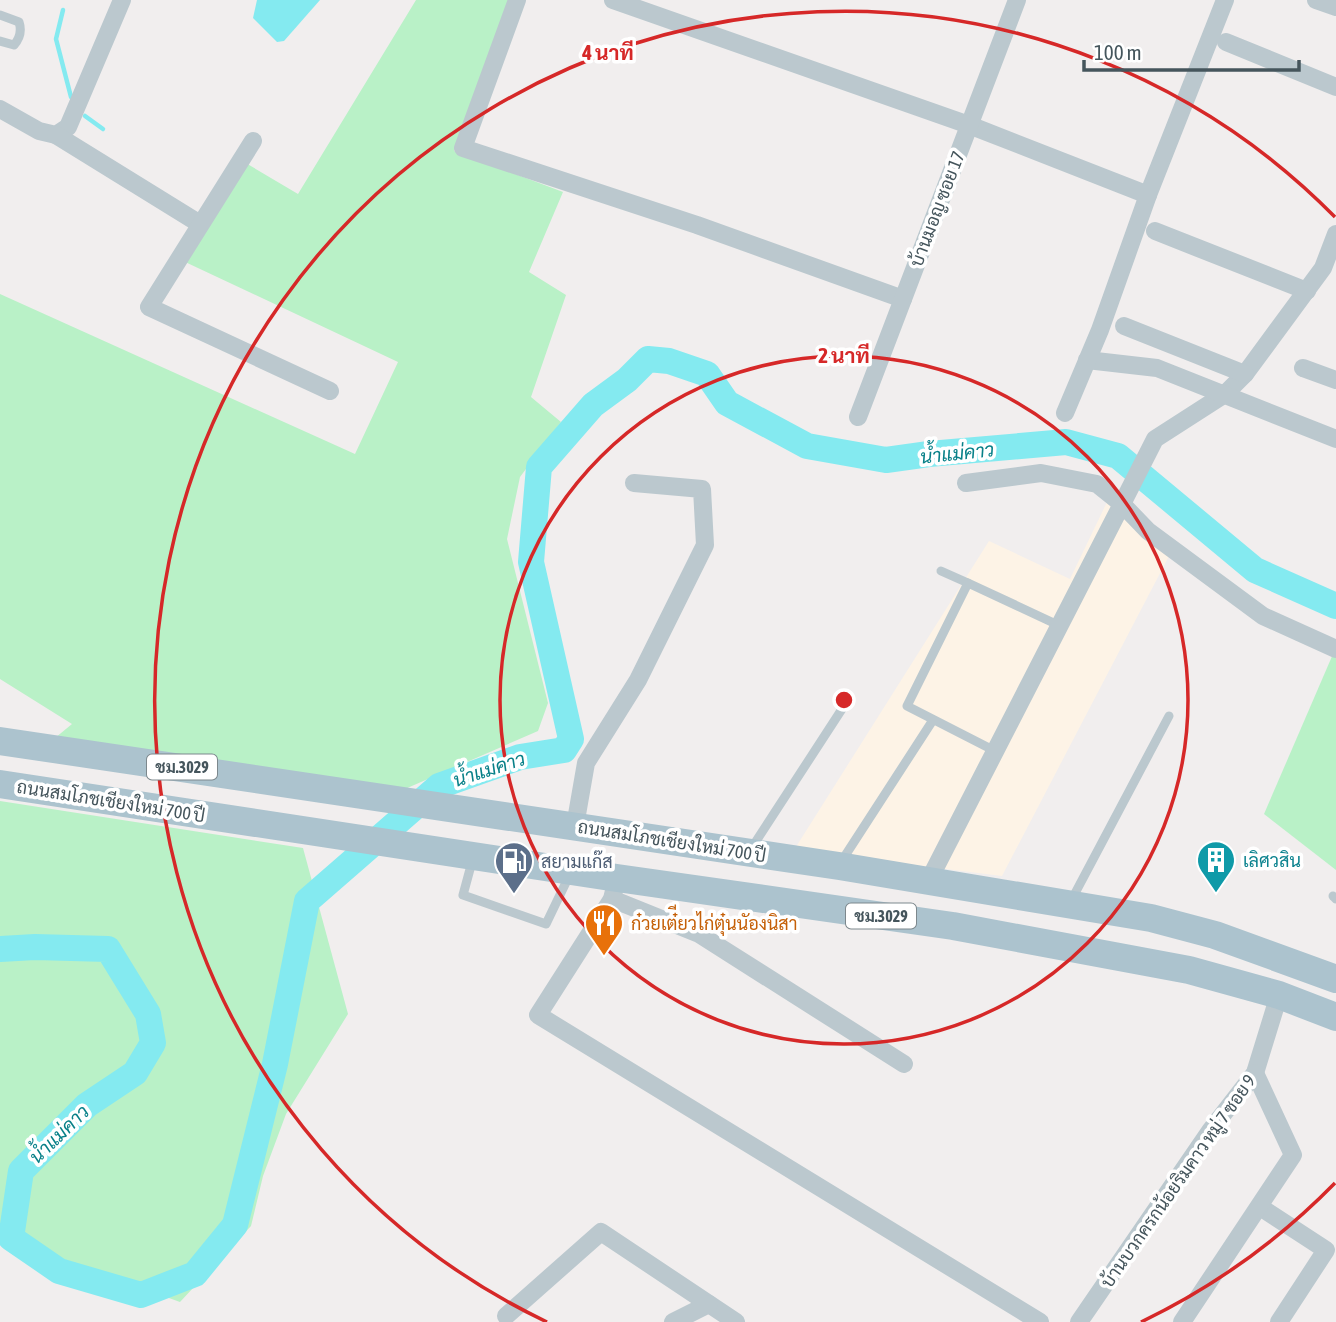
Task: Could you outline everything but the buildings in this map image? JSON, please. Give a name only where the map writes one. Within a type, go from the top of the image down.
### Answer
[{"type":"main road","name":"ถนนสมโภชเชียงใหม่ 700 ปี","points":[[0,741],[839,866],[1152,918],[1214,935],[1336,979]]},
{"type":"main road","name":"ถนนสมโภชเชียงใหม่ 700 ปี","points":[[0,785],[571,871],[614,889],[953,926],[1189,970],[1279,995],[1336,1017]]},
{"type":"street","points":[[56,135],[68,127],[122,0]]},
{"type":"street","points":[[517,0],[463,148],[697,225],[903,299]]},
{"type":"street","points":[[613,0],[969,124],[1148,195]]},
{"type":"street","name":"บ้านมอญ ซอย 17","points":[[858,417],[1017,0]]},
{"type":"street","points":[[1065,413],[1101,330],[1148,195],[1225,0]]},
{"type":"street","points":[[1316,0],[1336,7]]},
{"type":"street","points":[[1226,42],[1336,87]]},
{"type":"street","points":[[0,109],[39,131],[56,135],[200,224]]},
{"type":"street","points":[[253,141],[149,307],[330,391]]},
{"type":"street","points":[[1155,231],[1307,291]]},
{"type":"street","points":[[929,880],[1155,439],[1225,394],[1245,374],[1323,268],[1336,234]]},
{"type":"street","points":[[1124,326],[1245,374]]},
{"type":"street","points":[[1087,360],[1157,368],[1336,439]]},
{"type":"street","points":[[1303,368],[1336,380]]},
{"type":"street","points":[[966,482],[1041,472],[1097,484],[1125,498],[1148,531],[1263,616],[1336,649]]},
{"type":"street","points":[[575,826],[586,763],[638,680],[705,545],[702,489],[634,483]]},
{"type":"street","points":[[904,1064],[699,934],[614,889],[538,1015],[1040,1322]]},
{"type":"street","name":"บ้านบวกครกน้อยริมคาว หมู่ 7 ซอย 9","points":[[1079,1322],[1210,1131],[1255,1073],[1279,995]]},
{"type":"street","points":[[1182,1322],[1293,1155],[1255,1073]]},
{"type":"street","points":[[1260,1207],[1326,1250],[1279,1322]]},
{"type":"street","points":[[506,1316],[601,1232],[736,1322]]},
{"type":"street","points":[[673,1322],[709,1304]]},
{"type":"lane","points":[[0,15],[19,22],[20,26],[19,39],[14,45],[0,41]]},
{"type":"lane","points":[[941,571],[1058,625]]},
{"type":"lane","points":[[968,583],[908,706],[995,751]]},
{"type":"lane","points":[[748,854],[842,709]]},
{"type":"lane","points":[[1069,904],[1169,716]]},
{"type":"lane","points":[[839,866],[933,720]]},
{"type":"lane","points":[[473,856],[463,895],[546,924],[571,871]]},
{"type":"shaded area","points":[[1108,500],[1169,556],[1002,876],[794,850],[989,541],[1070,579]]},
{"type":"green space","points":[[416,0],[510,0],[454,151],[563,192],[529,272],[566,295],[531,397],[561,422],[520,477],[507,539],[548,703],[538,731],[405,789],[55,738],[72,724],[0,679],[0,294],[355,454],[398,362],[183,261],[244,162],[298,194]]},
{"type":"green space","points":[[1333,654],[1336,656],[1336,870],[1264,814]]},
{"type":"green space","points":[[0,801],[303,848],[348,1014],[286,1114],[263,1176],[251,1226],[180,1302],[0,1237]]},
{"type":"water","points":[[257,0],[320,0],[284,41],[277,42],[253,18]]},
{"type":"waterway","points":[[63,10],[56,39],[71,97]]},
{"type":"waterway","points":[[85,116],[103,129]]},
{"type":"waterway","name":"น้ำแม่คาว","points":[[0,949],[108,949],[148,1014],[153,1043],[135,1073],[87,1105],[21,1171],[11,1238],[59,1271],[141,1295],[195,1274],[235,1225],[275,1064],[307,901],[439,786],[520,757],[564,750],[571,739],[531,562],[539,467],[593,405],[627,380],[648,359],[669,361],[707,374],[727,403],[807,446],[886,460],[1066,442],[1118,456],[1255,570],[1336,606]]},
{"type":"place","name":"เลิศวสิน","points":[[1216,894]]},
{"type":"place","name":"สยามแก๊ส","points":[[514,895]]},
{"type":"place","name":"ก๋วยเต๋ียวไก่ตุ๋นนัองนิสา","points":[[604,957]]}]
